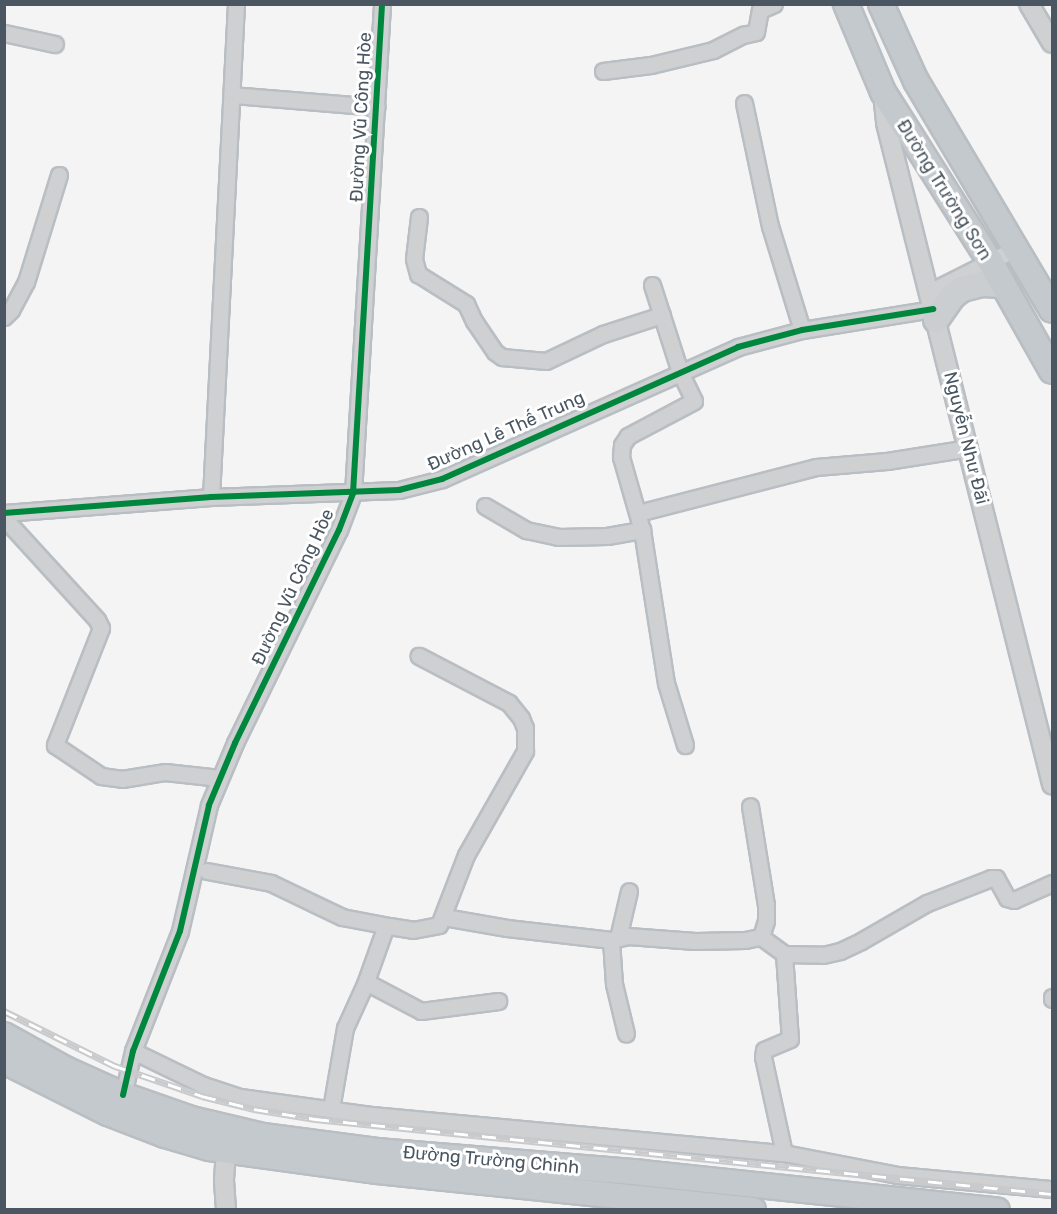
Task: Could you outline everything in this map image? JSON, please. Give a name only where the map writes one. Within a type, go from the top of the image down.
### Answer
[{"type":"highway","name":"Đường Trường Sơn","points":[[846,4],[883,92],[990,261],[1053,371]]},
{"type":"highway","name":"Đường Trường Sơn","points":[[881,4],[916,81],[1053,310]]},
{"type":"highway","name":"Đường Trường Chinh","points":[[4,1035],[65,1069],[123,1095],[191,1119],[263,1136],[377,1151],[642,1173],[948,1207],[997,1209]]},
{"type":"highway","name":"Đường Trường Chinh","points":[[4,1061],[108,1113],[165,1135],[226,1151],[623,1202],[753,1209]]},
{"type":"main road","points":[[933,307],[962,289],[982,284],[1003,285]]},
{"type":"street","points":[[211,497],[236,4]]},
{"type":"street","name":"Đường Vũ Công Hòe","points":[[123,1095],[131,1072],[134,1051],[177,940],[209,805],[339,530],[353,493],[382,4]]},
{"type":"street","points":[[603,71],[651,65],[713,50],[756,32],[760,10],[774,4]]},
{"type":"street","points":[[1029,4],[1053,43]]},
{"type":"street","points":[[4,33],[55,44]]},
{"type":"street","name":"Nguyễn Như Đãi","points":[[883,92],[886,123],[969,448],[1042,753],[1053,784]]},
{"type":"street","points":[[232,95],[377,107]]},
{"type":"street","points":[[744,103],[770,226],[802,330]]},
{"type":"street","points":[[4,317],[11,310],[26,282],[59,175]]},
{"type":"street","points":[[419,217],[414,259],[418,274],[466,304],[474,321],[495,352],[502,357],[546,361],[603,334],[662,315]]},
{"type":"street","name":"Đường Lê Thế Trung","points":[[4,513],[211,497],[399,490],[442,479],[738,347],[802,330],[933,307],[990,261],[1017,248]]},
{"type":"street","points":[[652,285],[680,372],[694,401],[628,436],[622,444],[621,457],[642,530],[666,683],[685,745]]},
{"type":"street","points":[[638,513],[816,467],[868,464],[969,448]]},
{"type":"street","points":[[485,506],[526,530],[558,537],[607,536],[642,530]]},
{"type":"street","points":[[4,518],[97,620],[100,628],[55,745],[101,776],[122,779],[165,772],[220,778]]},
{"type":"street","points":[[207,871],[271,883],[342,917],[413,930],[439,925],[466,855],[525,751],[527,739],[521,718],[509,704],[419,657]]},
{"type":"street","points":[[750,806],[766,905],[766,921],[761,937]]},
{"type":"street","points":[[444,917],[539,933],[614,939],[628,936],[695,941],[746,940],[761,937],[784,954],[823,955],[840,951],[897,922],[927,903],[991,878],[996,878],[1007,898],[1014,900],[1053,882]]},
{"type":"street","points":[[626,1034],[614,984],[614,939],[629,891]]},
{"type":"street","points":[[332,1109],[345,1028],[366,982],[384,932],[389,926]]},
{"type":"street","points":[[784,954],[790,1039],[764,1050],[763,1057],[784,1153]]},
{"type":"street","points":[[366,982],[421,1011],[498,1001]]},
{"type":"street","points":[[134,1051],[226,1094],[332,1109],[541,1132],[784,1153],[897,1174],[1053,1189]]},
{"type":"street","points":[[226,1151],[224,1181],[226,1209]]},
{"type":"railway","points":[[4,1011],[115,1066],[202,1096],[254,1109],[315,1119],[1052,1194]]},
{"type":"cycle path","points":[[123,1095],[133,1051],[180,931],[209,805],[235,743],[339,530],[353,493],[382,4]]},
{"type":"cycle path","points":[[4,513],[211,497],[399,490],[442,479],[738,347],[802,330],[933,309]]}]
